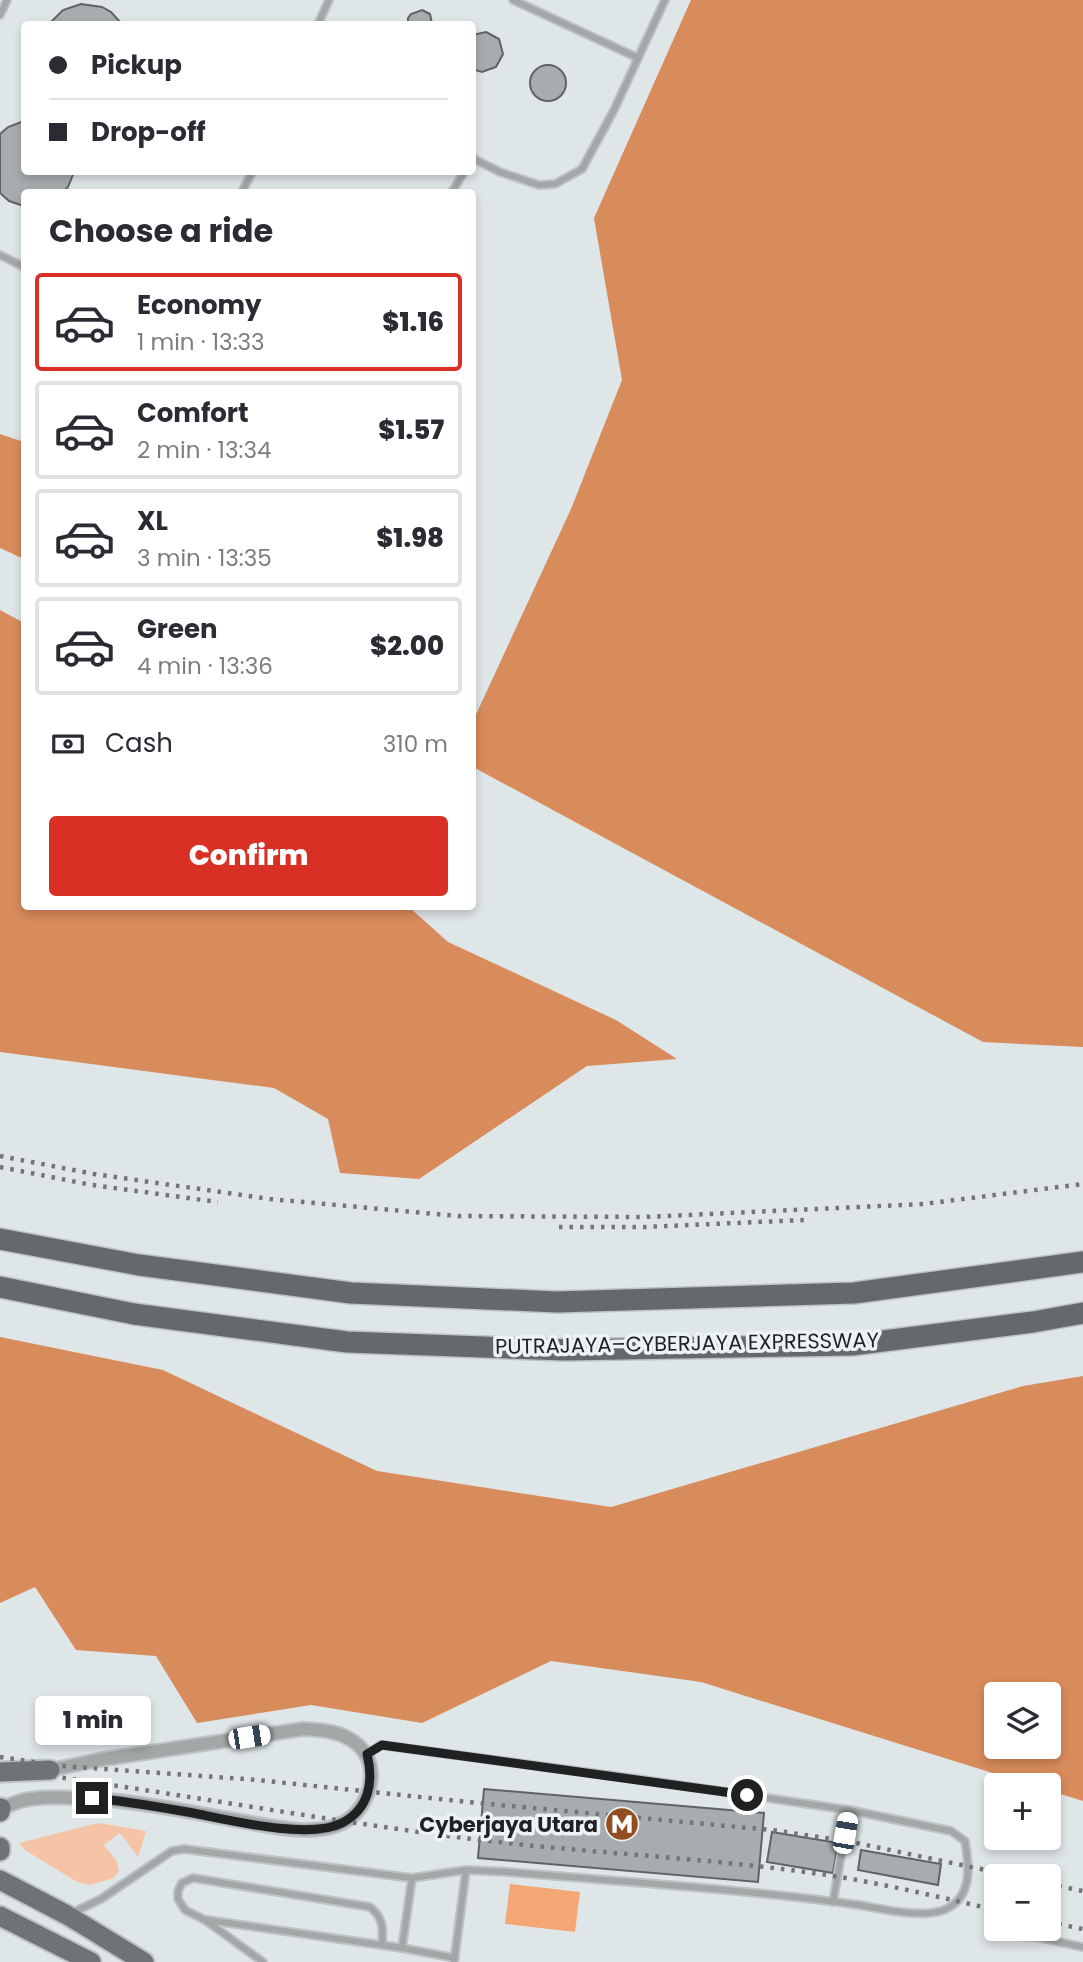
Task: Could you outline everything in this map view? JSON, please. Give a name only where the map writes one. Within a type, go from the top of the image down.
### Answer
[{"type":"highway","name":"PUTRAJAYA–CYBERJAYA EXPRESSWAY","points":[[0,1239],[139,1265],[351,1293],[557,1302],[854,1293],[1083,1262]]},
{"type":"highway","name":"PUTRAJAYA–CYBERJAYA EXPRESSWAY","points":[[0,1287],[134,1314],[347,1342],[565,1350],[852,1345],[1083,1313]]},
{"type":"main road","points":[[0,1772],[50,1770]]},
{"type":"main road","points":[[0,1880],[67,1915],[144,1962]]},
{"type":"main road","points":[[0,1916],[91,1962]]},
{"type":"street","points":[[0,1780],[98,1760],[303,1728],[335,1731],[356,1743],[367,1754],[371,1768],[370,1786],[365,1801],[357,1812],[341,1824],[323,1828],[265,1826],[92,1798],[28,1799],[0,1810]]},
{"type":"lane","points":[[0,15],[7,0]]},
{"type":"lane","points":[[319,21],[329,0]]},
{"type":"lane","points":[[513,0],[638,58]]},
{"type":"lane","points":[[476,160],[539,186],[555,184],[582,169],[665,0]]},
{"type":"lane","points":[[0,255],[21,266]]},
{"type":"lane","points":[[67,1915],[102,1899],[172,1851],[184,1849],[412,1878],[466,1870],[508,1872],[833,1902],[930,1914],[948,1908],[965,1892],[969,1865],[965,1841],[951,1831],[849,1810],[382,1745],[367,1754]]},
{"type":"lane","points":[[833,1902],[849,1810]]},
{"type":"lane","points":[[205,1920],[402,1948],[455,1960],[466,1870]]},
{"type":"lane","points":[[262,1962],[205,1920],[185,1910],[178,1899],[182,1883],[193,1878],[370,1907],[379,1914],[383,1928],[382,1945]]},
{"type":"lane","points":[[402,1948],[412,1878]]},
{"type":"lane","points":[[1055,1941],[1083,1947]]},
{"type":"shaded area","points":[[691,0],[1083,0],[1083,1047],[983,1042],[476,769],[476,715],[571,509],[622,380],[594,218]]},
{"type":"shaded area","points":[[0,434],[21,441],[21,558],[0,548]]},
{"type":"shaded area","points":[[0,610],[21,621],[21,910],[412,910],[448,942],[616,1020],[677,1059],[587,1066],[419,1179],[340,1173],[328,1119],[274,1088],[0,1052]]},
{"type":"shaded area","points":[[0,1337],[163,1370],[377,1471],[611,1507],[1023,1386],[1083,1376],[1083,1801],[1061,1794],[1061,1773],[993,1773],[701,1682],[551,1661],[422,1723],[311,1705],[197,1723],[156,1656],[76,1650],[35,1587],[0,1603]]},
{"type":"shaded area","points":[[98,1823],[146,1831],[138,1857],[120,1833],[104,1845],[116,1860],[119,1871],[114,1878],[90,1885],[77,1882],[25,1850],[19,1843]]},
{"type":"shaded area","points":[[510,1884],[580,1892],[575,1932],[505,1924]]},
{"type":"building","points":[[81,4],[102,7],[119,21],[52,21],[63,10]]},
{"type":"building","points":[[422,10],[430,14],[431,21],[408,21],[411,14]]},
{"type":"building","points":[[486,32],[499,39],[503,54],[496,67],[482,72],[476,70],[476,34]]},
{"type":"building","points":[[548,65],[561,70],[566,83],[561,96],[548,101],[535,96],[530,83],[535,70]]},
{"type":"building","points":[[21,122],[21,175],[73,175],[66,189],[21,189],[21,205],[9,201],[0,193],[0,134],[8,127]]},
{"type":"building","name":"Cyberjaya Utara","points":[[484,1789],[764,1813],[758,1882],[478,1858]]},
{"type":"building","points":[[772,1832],[838,1843],[833,1873],[767,1862]]},
{"type":"building","points":[[861,1850],[941,1864],[938,1885],[858,1870]]},
{"type":"railway","points":[[0,1156],[94,1174],[270,1199],[458,1216],[644,1217],[923,1204],[1083,1184]]},
{"type":"railway","points":[[0,1167],[92,1185],[218,1202]]},
{"type":"railway","points":[[559,1227],[644,1227],[804,1220]]},
{"type":"railway","points":[[0,1757],[61,1766],[257,1780],[771,1830],[847,1841],[984,1870]]},
{"type":"railway","points":[[0,1769],[472,1839],[748,1865],[840,1877],[984,1907]]},
{"type":"railway","points":[[1061,1887],[1083,1891]]},
{"type":"railway","points":[[1061,1925],[1083,1929]]},
{"type":"place","name":"Cyberjaya Utara","points":[[622,1824]]},
{"type":"route","points":[[92,1798],[265,1826],[323,1828],[341,1824],[357,1812],[365,1801],[370,1786],[371,1768],[367,1754],[382,1745],[747,1795]]}]
